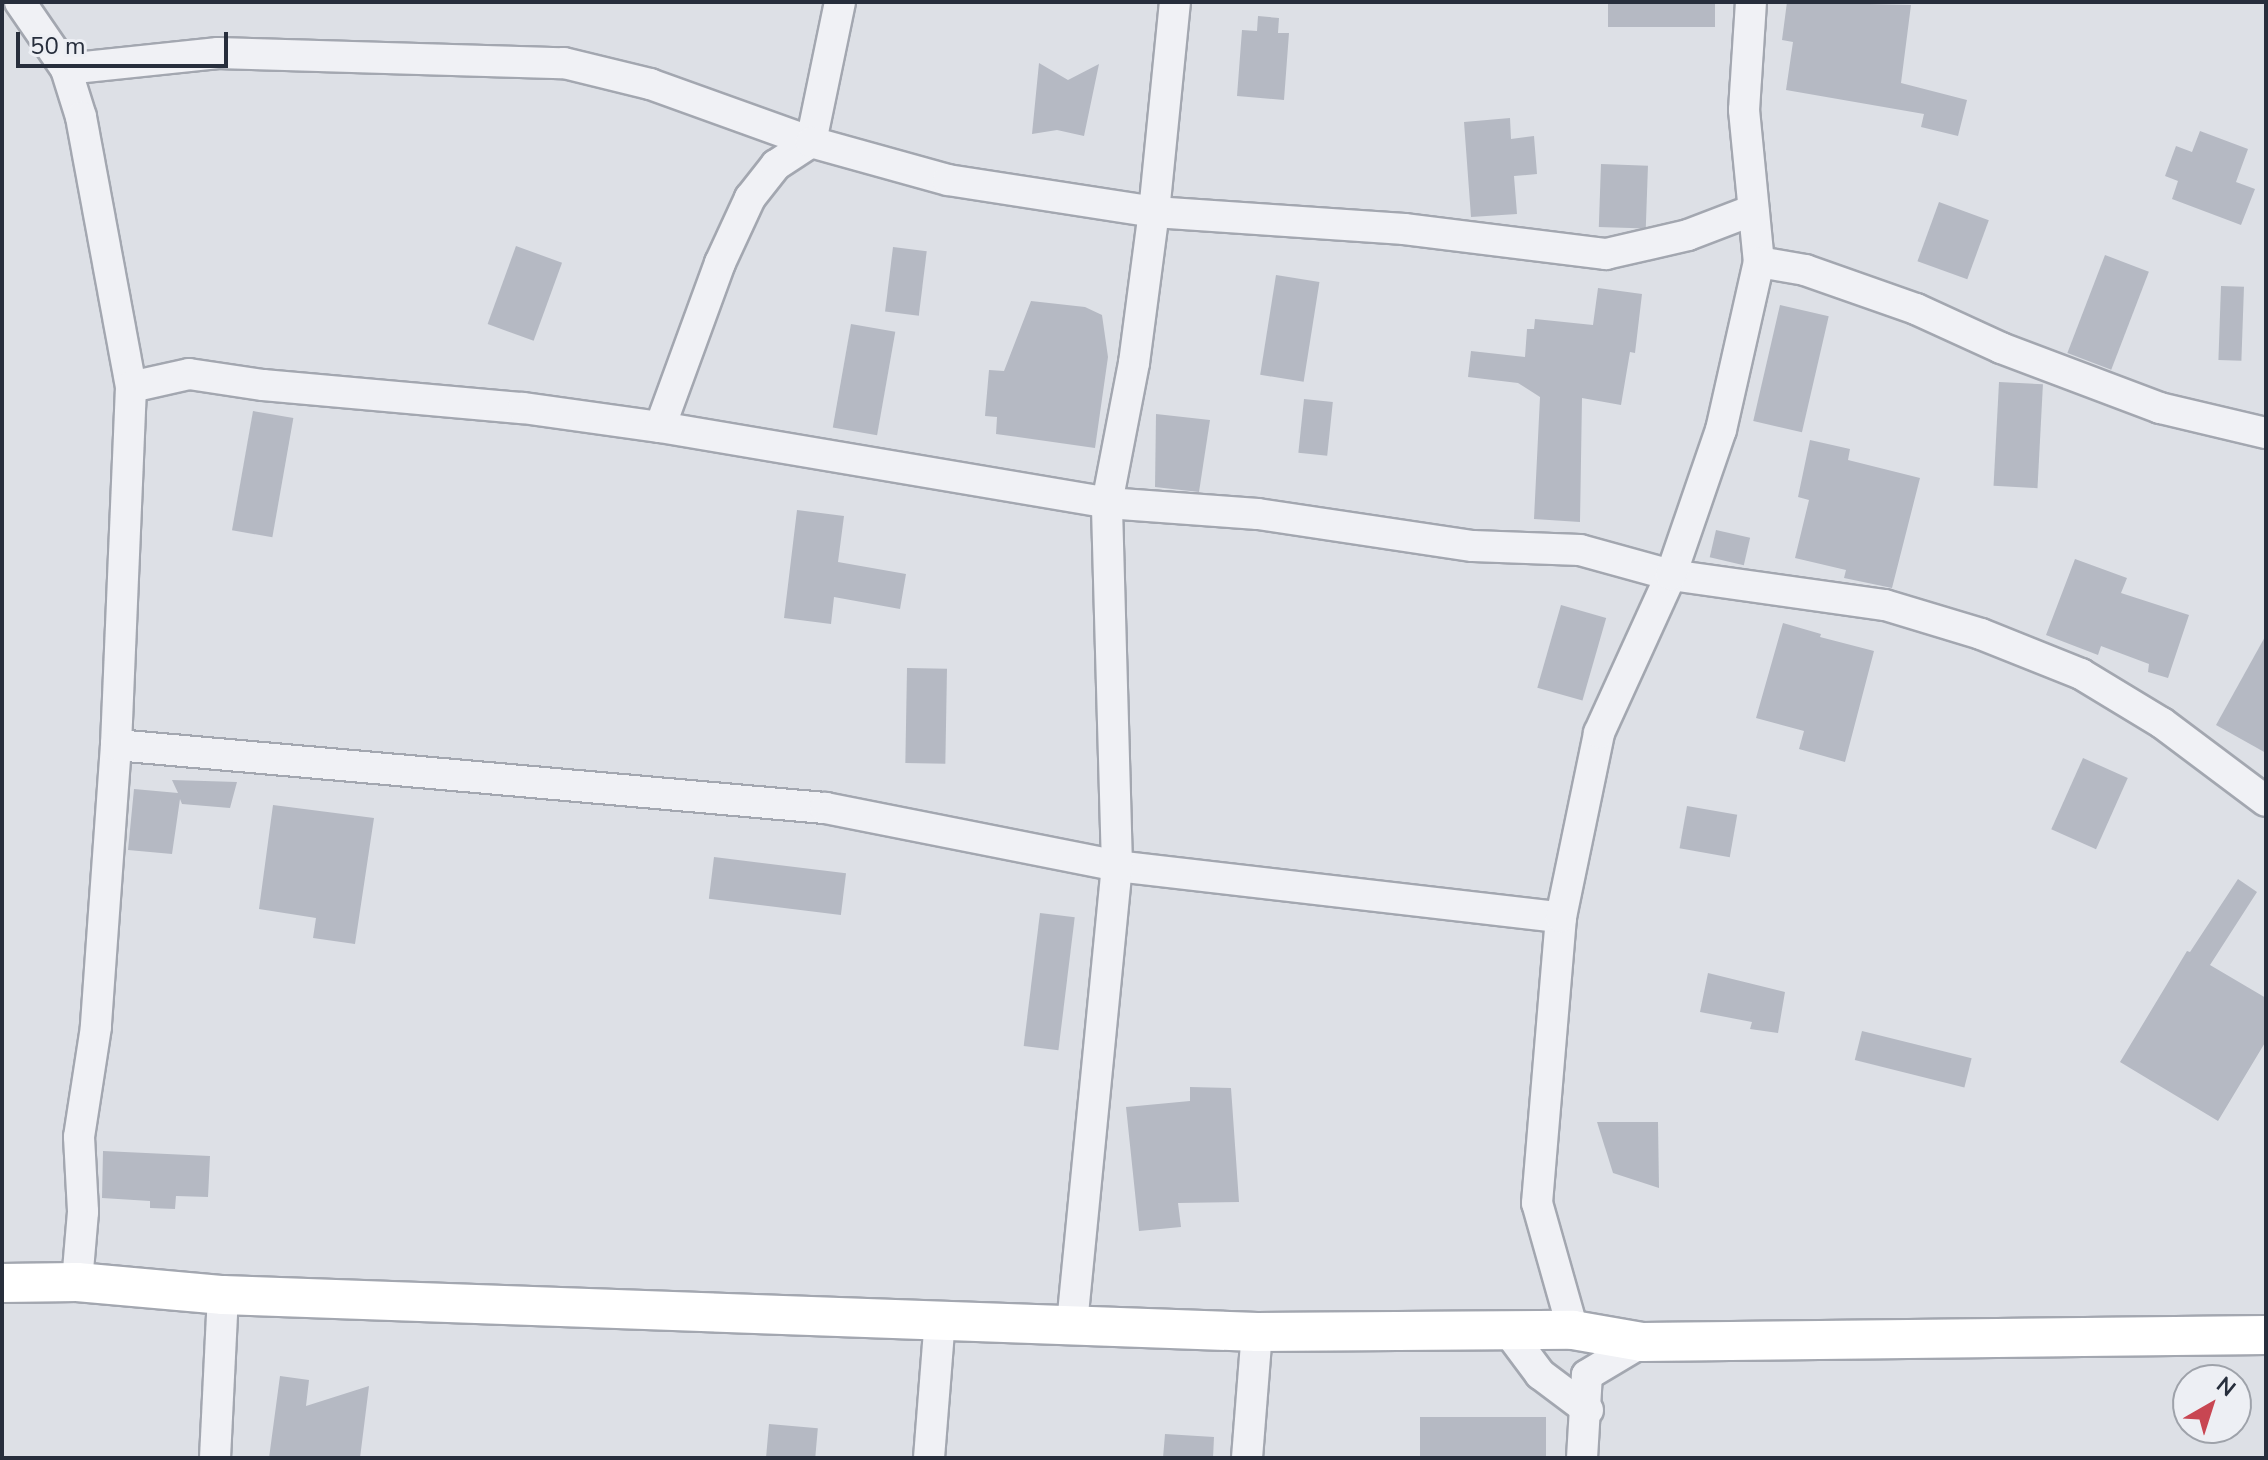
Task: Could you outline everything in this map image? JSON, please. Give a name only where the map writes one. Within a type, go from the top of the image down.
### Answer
[{"type":"main road","points":[[2,1283],[77,1282],[223,1295],[1257,1332],[1573,1330],[1642,1342],[2266,1335]]},
{"type":"street","points":[[20,2],[66,69],[84,133],[131,387],[116,745],[96,1027],[79,1137],[83,1212],[77,1282]]},
{"type":"street","points":[[660,427],[720,263],[750,198],[776,165],[811,142],[840,2]]},
{"type":"street","points":[[1072,1324],[1117,866],[1107,503],[1134,363],[1154,212],[1175,2]]},
{"type":"street","points":[[1573,1330],[1537,1203],[1561,917],[1599,733],[1671,575],[1721,430],[1759,262],[1744,110],[1751,2]]},
{"type":"street","points":[[66,69],[218,53],[564,63],[650,84],[811,142],[948,180],[1154,212],[1404,229],[1606,254],[1688,235],[1753,210]]},
{"type":"street","points":[[1759,262],[1805,270],[1916,309],[2001,348],[2160,408],[2266,433]]},
{"type":"street","points":[[131,387],[189,374],[263,385],[523,408],[660,427],[1107,503],[1258,514],[1473,546],[1580,550],[1671,575],[1885,605],[1981,634],[2081,674],[2162,723],[2266,801]]},
{"type":"street","points":[[116,745],[825,808],[1117,866],[1561,917]]},
{"type":"street","points":[[215,1458],[223,1295]]},
{"type":"street","points":[[929,1458],[940,1319]]},
{"type":"street","points":[[1508,1331],[1540,1374],[1588,1410]]},
{"type":"street","points":[[1247,1458],[1257,1332]]},
{"type":"street","points":[[1582,1458],[1588,1410],[1587,1375],[1642,1342]]},
{"type":"building","points":[[1608,2],[1715,2],[1715,27],[1608,27]]},
{"type":"building","points":[[1787,2],[1911,5],[1901,83],[1967,100],[1958,136],[1921,127],[1924,114],[1786,90],[1793,42],[1782,40]]},
{"type":"building","points":[[1258,16],[1279,18],[1278,33],[1289,33],[1284,100],[1237,96],[1242,30],[1257,31]]},
{"type":"building","points":[[1039,63],[1068,80],[1099,64],[1084,136],[1057,130],[1032,134]]},
{"type":"building","points":[[1510,118],[1511,139],[1534,136],[1537,174],[1514,176],[1517,214],[1471,217],[1464,122]]},
{"type":"building","points":[[2200,131],[2248,149],[2236,182],[2255,189],[2241,225],[2172,199],[2178,181],[2165,176],[2176,146],[2192,152]]},
{"type":"building","points":[[1601,164],[1648,166],[1646,229],[1599,227]]},
{"type":"building","points":[[1939,202],[1989,220],[1967,279],[1917,261]]},
{"type":"building","points":[[516,246],[562,263],[534,341],[488,324]]},
{"type":"building","points":[[893,247],[927,251],[919,316],[885,312]]},
{"type":"building","points":[[2105,255],[2149,272],[2111,370],[2067,353]]},
{"type":"building","points":[[1276,275],[1319,282],[1304,382],[1260,375]]},
{"type":"building","points":[[2221,286],[2244,287],[2241,361],[2218,360]]},
{"type":"building","points":[[1598,288],[1642,294],[1635,353],[1630,352],[1621,405],[1582,398],[1580,522],[1534,519],[1540,397],[1518,383],[1468,377],[1471,351],[1525,357],[1527,329],[1534,329],[1535,319],[1593,325]]},
{"type":"building","points":[[1031,301],[1085,307],[1102,315],[1108,357],[1095,448],[996,434],[997,417],[985,416],[989,370],[1004,371]]},
{"type":"building","points":[[1780,305],[1829,316],[1802,432],[1753,421]]},
{"type":"building","points":[[851,324],[895,332],[877,435],[833,427]]},
{"type":"building","points":[[1999,382],[2043,384],[2037,488],[1994,486]]},
{"type":"building","points":[[1304,399],[1333,402],[1327,456],[1298,453]]},
{"type":"building","points":[[253,411],[293,418],[272,537],[232,530]]},
{"type":"building","points":[[1156,414],[1210,420],[1199,492],[1155,487]]},
{"type":"building","points":[[1810,440],[1850,449],[1848,460],[1920,478],[1892,588],[1844,578],[1846,570],[1795,558],[1809,500],[1798,497]]},
{"type":"building","points":[[797,510],[844,516],[838,562],[906,574],[900,609],[834,597],[831,624],[784,618]]},
{"type":"building","points":[[1716,530],[1750,538],[1744,565],[1710,557]]},
{"type":"building","points":[[2075,559],[2127,578],[2121,593],[2189,615],[2168,678],[2148,672],[2149,664],[2101,646],[2098,655],[2046,635]]},
{"type":"building","points":[[1561,605],[1606,618],[1582,701],[1537,688]]},
{"type":"building","points":[[1783,623],[1821,634],[1820,637],[1874,651],[1845,762],[1799,749],[1804,731],[1756,718]]},
{"type":"building","points":[[2266,635],[2266,753],[2216,725]]},
{"type":"building","points":[[907,668],[947,669],[945,764],[905,763]]},
{"type":"building","points":[[2083,758],[2128,778],[2096,849],[2051,829]]},
{"type":"building","points":[[172,780],[237,782],[230,808],[182,804],[180,799],[172,854],[128,850],[134,789],[178,793]]},
{"type":"building","points":[[273,805],[374,818],[355,944],[313,938],[316,918],[259,909]]},
{"type":"building","points":[[1687,806],[1737,815],[1730,857],[1680,848]]},
{"type":"building","points":[[714,857],[846,873],[841,915],[709,899]]},
{"type":"building","points":[[2238,879],[2257,892],[2210,965],[2266,998],[2266,1041],[2218,1121],[2120,1062],[2187,951],[2190,952]]},
{"type":"building","points":[[1040,913],[1075,917],[1058,1050],[1024,1046]]},
{"type":"building","points":[[1708,973],[1785,992],[1778,1033],[1750,1029],[1752,1022],[1700,1012]]},
{"type":"building","points":[[1862,1031],[1972,1058],[1964,1087],[1855,1060]]},
{"type":"building","points":[[1190,1087],[1231,1088],[1239,1202],[1178,1203],[1181,1227],[1139,1231],[1126,1107],[1190,1101]]},
{"type":"building","points":[[1597,1122],[1658,1122],[1659,1188],[1613,1173]]},
{"type":"building","points":[[103,1151],[210,1156],[208,1197],[176,1196],[175,1209],[150,1208],[150,1201],[102,1198]]},
{"type":"building","points":[[280,1376],[309,1380],[306,1406],[369,1386],[360,1458],[269,1458]]},
{"type":"building","points":[[1420,1417],[1546,1417],[1546,1458],[1420,1458]]},
{"type":"building","points":[[769,1424],[818,1428],[815,1458],[766,1458]]},
{"type":"building","points":[[1165,1434],[1214,1437],[1213,1458],[1163,1458]]}]
